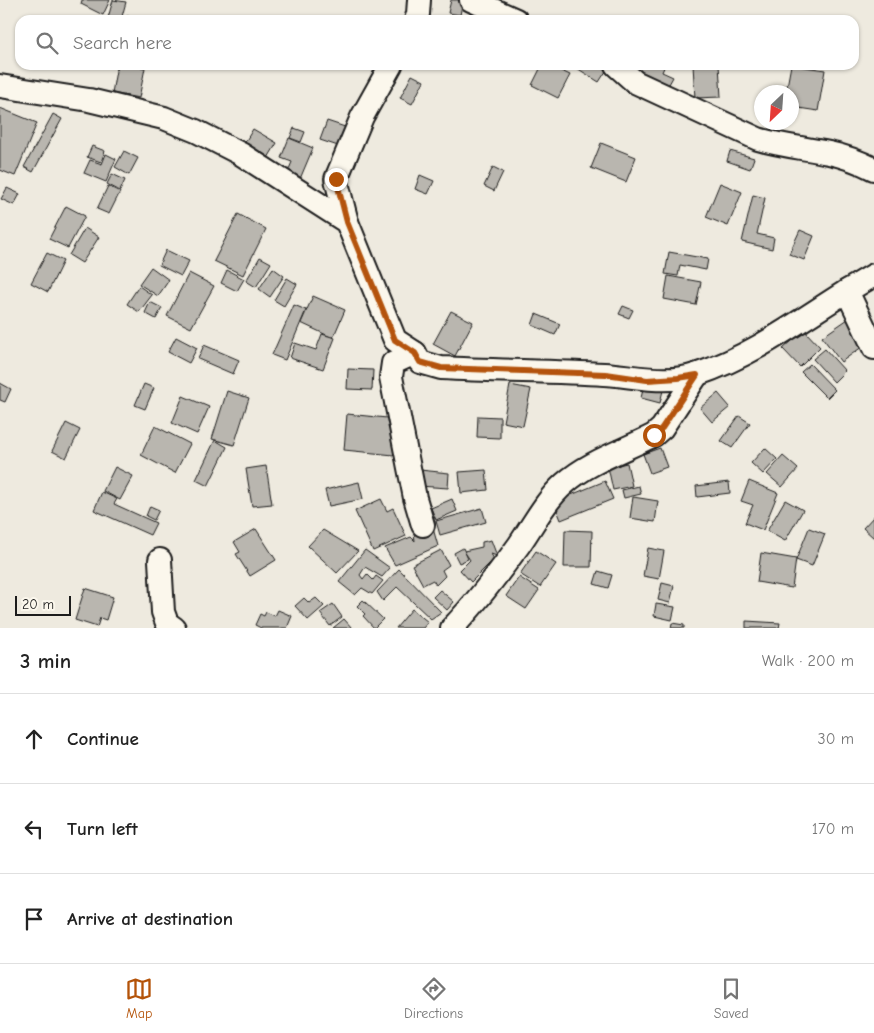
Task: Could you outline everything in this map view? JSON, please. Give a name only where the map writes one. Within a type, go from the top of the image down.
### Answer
[{"type":"street","points":[[418,15],[419,0]]},
{"type":"street","points":[[472,0],[505,15]]},
{"type":"street","points":[[388,70],[362,117],[336,179],[347,222],[395,340],[415,353],[420,362],[441,368],[606,374],[647,380],[697,375],[746,354],[874,274]]},
{"type":"street","points":[[622,70],[635,82],[758,139],[774,144],[830,153],[874,169]]},
{"type":"street","points":[[0,86],[89,100],[164,118],[196,131],[241,154],[347,222]]},
{"type":"street","points":[[847,292],[874,348]]},
{"type":"street","points":[[415,353],[393,363],[391,377],[415,498],[423,525]]},
{"type":"street","points":[[452,628],[495,576],[552,496],[582,470],[654,435],[662,428],[697,375]]},
{"type":"street","points":[[160,560],[163,612],[167,623],[174,628]]},
{"type":"building","points":[[82,0],[110,0],[103,15],[81,4]]},
{"type":"building","points":[[113,0],[126,2],[122,15],[109,15]]},
{"type":"building","points":[[451,0],[463,0],[460,15],[448,13]]},
{"type":"building","points":[[116,70],[145,70],[139,98],[112,93]]},
{"type":"building","points":[[540,70],[560,70],[570,75],[558,98],[532,85]]},
{"type":"building","points":[[580,70],[607,70],[599,82]]},
{"type":"building","points":[[636,70],[663,70],[662,72],[673,77],[668,86]]},
{"type":"building","points":[[693,70],[719,70],[721,97],[695,98]]},
{"type":"building","points":[[790,70],[825,70],[818,111],[799,108],[799,85],[787,85]]},
{"type":"building","points":[[412,75],[424,81],[412,104],[400,98]]},
{"type":"building","points":[[0,108],[37,123],[15,176],[0,170]]},
{"type":"building","points":[[53,114],[62,119],[33,172],[24,167]]},
{"type":"building","points":[[327,121],[351,129],[344,148],[320,140]]},
{"type":"building","points":[[294,128],[305,132],[301,142],[290,138]]},
{"type":"building","points":[[253,129],[277,143],[265,163],[241,149]]},
{"type":"building","points":[[289,138],[313,148],[297,186],[284,181],[292,162],[281,158]]},
{"type":"building","points":[[601,143],[636,157],[626,182],[591,168]]},
{"type":"building","points":[[92,146],[105,151],[101,162],[87,157]]},
{"type":"building","points":[[124,151],[138,158],[129,175],[115,167]]},
{"type":"building","points":[[730,151],[754,158],[750,169],[727,161]]},
{"type":"building","points":[[106,154],[116,159],[106,182],[84,173],[90,160],[102,164]]},
{"type":"building","points":[[493,167],[503,172],[494,191],[484,186]]},
{"type":"building","points":[[112,174],[125,180],[120,191],[107,184]]},
{"type":"building","points":[[420,175],[434,181],[428,194],[415,189]]},
{"type":"building","points":[[720,183],[742,192],[728,226],[706,217]]},
{"type":"building","points":[[108,186],[120,192],[109,214],[97,209]]},
{"type":"building","points":[[7,188],[20,194],[14,205],[1,199]]},
{"type":"building","points":[[753,195],[765,198],[757,234],[774,238],[772,249],[742,242]]},
{"type":"building","points":[[66,206],[85,216],[68,248],[49,239]]},
{"type":"building","points":[[238,214],[266,229],[243,275],[214,261]]},
{"type":"building","points":[[85,228],[99,237],[82,263],[69,255]]},
{"type":"building","points":[[800,230],[814,236],[804,260],[789,254]]},
{"type":"building","points":[[166,250],[189,261],[181,276],[159,265]]},
{"type":"building","points":[[669,252],[708,259],[706,270],[680,265],[678,276],[665,274]]},
{"type":"building","points":[[47,253],[63,261],[48,292],[31,283]]},
{"type":"building","points":[[260,257],[271,263],[256,287],[246,281]]},
{"type":"building","points":[[151,267],[169,280],[158,296],[139,284]]},
{"type":"building","points":[[273,268],[284,276],[270,297],[259,289]]},
{"type":"building","points":[[227,270],[244,279],[237,291],[221,283]]},
{"type":"building","points":[[189,273],[214,286],[191,328],[167,316]]},
{"type":"building","points":[[668,276],[701,282],[696,305],[664,299]]},
{"type":"building","points":[[287,278],[297,284],[284,306],[274,300]]},
{"type":"building","points":[[139,286],[152,295],[139,312],[127,304]]},
{"type":"building","points":[[313,296],[345,310],[333,338],[301,323]]},
{"type":"building","points":[[150,302],[162,308],[156,319],[145,313]]},
{"type":"building","points":[[294,305],[306,310],[285,360],[272,355]]},
{"type":"building","points":[[623,306],[633,310],[629,318],[619,314]]},
{"type":"building","points":[[451,311],[473,322],[455,356],[433,344]]},
{"type":"building","points":[[536,314],[560,324],[555,335],[532,325]]},
{"type":"building","points":[[848,319],[866,344],[841,362],[822,337]]},
{"type":"building","points":[[804,330],[820,347],[800,367],[783,349]]},
{"type":"building","points":[[322,334],[335,338],[323,369],[290,358],[295,343],[316,350]]},
{"type":"building","points":[[176,337],[197,348],[189,363],[168,352]]},
{"type":"building","points":[[204,345],[239,360],[233,374],[198,359]]},
{"type":"building","points":[[825,349],[845,371],[834,382],[813,359]]},
{"type":"building","points":[[810,364],[835,390],[827,398],[801,372]]},
{"type":"building","points":[[348,369],[373,370],[372,390],[347,389]]},
{"type":"building","points":[[645,381],[664,386],[660,403],[641,398]]},
{"type":"building","points":[[0,383],[11,389],[5,402],[0,400]]},
{"type":"building","points":[[144,384],[154,388],[145,409],[135,405]]},
{"type":"building","points":[[510,385],[531,389],[523,426],[503,422]]},
{"type":"building","points":[[227,391],[249,398],[234,445],[212,439]]},
{"type":"building","points":[[718,393],[730,407],[712,422],[700,408]]},
{"type":"building","points":[[183,396],[209,407],[197,434],[172,423]]},
{"type":"building","points":[[347,414],[397,419],[394,455],[344,450]]},
{"type":"building","points":[[478,416],[500,417],[500,438],[477,437]]},
{"type":"building","points":[[739,416],[750,423],[732,448],[721,441]]},
{"type":"building","points":[[66,423],[80,430],[66,458],[52,451]]},
{"type":"building","points":[[155,426],[190,444],[175,473],[141,455]]},
{"type":"building","points":[[215,440],[227,447],[208,486],[196,480]]},
{"type":"building","points":[[660,448],[667,467],[650,473],[643,454]]},
{"type":"building","points":[[765,448],[777,459],[763,474],[751,463]]},
{"type":"building","points":[[783,456],[798,469],[782,487],[767,474]]},
{"type":"building","points":[[627,463],[632,486],[613,490],[608,467]]},
{"type":"building","points":[[266,466],[272,504],[252,506],[246,469]]},
{"type":"building","points":[[115,467],[133,476],[120,500],[103,491]]},
{"type":"building","points":[[420,470],[449,473],[448,488],[419,486]]},
{"type":"building","points":[[486,470],[488,490],[461,493],[459,472]]},
{"type":"building","points":[[605,481],[613,499],[561,520],[554,502]]},
{"type":"building","points":[[749,481],[778,493],[763,530],[745,523],[753,505],[741,501]]},
{"type":"building","points":[[359,482],[363,499],[329,506],[325,490]]},
{"type":"building","points":[[729,482],[730,493],[697,497],[696,486]]},
{"type":"building","points":[[639,486],[641,494],[624,498],[622,490]]},
{"type":"building","points":[[102,492],[117,499],[114,504],[156,523],[150,535],[94,510]]},
{"type":"building","points":[[633,497],[658,501],[655,522],[630,518]]},
{"type":"building","points":[[381,499],[387,511],[393,508],[406,536],[373,551],[355,511]]},
{"type":"building","points":[[452,499],[457,511],[436,520],[431,508]]},
{"type":"building","points":[[785,500],[803,510],[785,541],[767,531]]},
{"type":"building","points":[[150,506],[159,510],[154,520],[146,516]]},
{"type":"building","points":[[482,508],[486,522],[440,535],[436,521]]},
{"type":"building","points":[[874,516],[874,538],[863,528]]},
{"type":"building","points":[[432,525],[438,546],[395,565],[385,548],[411,537],[415,541],[414,533]]},
{"type":"building","points":[[809,528],[825,534],[812,566],[796,560]]},
{"type":"building","points":[[256,529],[276,560],[250,576],[236,554],[240,552],[234,542]]},
{"type":"building","points":[[323,530],[358,551],[337,573],[308,546]]},
{"type":"building","points":[[565,530],[592,531],[591,567],[564,567]]},
{"type":"building","points":[[491,540],[497,556],[491,554],[494,559],[471,582],[460,570],[470,560],[464,551],[482,547],[482,542]]},
{"type":"building","points":[[463,548],[468,559],[459,563],[454,553]]},
{"type":"building","points":[[648,548],[664,551],[659,579],[643,576]]},
{"type":"building","points":[[365,550],[390,568],[382,577],[365,567],[360,575],[363,579],[367,574],[373,580],[376,576],[383,581],[372,594],[362,588],[355,595],[339,582]]},
{"type":"building","points":[[441,550],[449,565],[442,570],[445,576],[436,585],[433,580],[423,585],[412,565]]},
{"type":"building","points":[[536,551],[556,564],[540,587],[520,574]]},
{"type":"building","points":[[761,553],[796,559],[792,588],[757,582]]},
{"type":"building","points":[[399,569],[441,612],[431,619],[397,587],[383,601],[377,592]]},
{"type":"building","points":[[598,571],[612,575],[608,588],[594,584]]},
{"type":"building","points":[[519,577],[539,590],[526,609],[506,596]]},
{"type":"building","points":[[662,583],[674,586],[670,603],[658,600]]},
{"type":"building","points":[[85,588],[113,597],[106,620],[100,618],[97,627],[75,620]]},
{"type":"building","points":[[440,590],[454,602],[447,610],[433,597]]},
{"type":"building","points":[[304,598],[309,603],[316,598],[324,606],[308,620],[295,606]]},
{"type":"building","points":[[363,600],[383,619],[374,628],[357,606]]},
{"type":"building","points":[[333,604],[342,617],[330,626],[320,613]]},
{"type":"building","points":[[656,604],[675,607],[672,620],[654,616]]},
{"type":"building","points":[[412,609],[428,622],[423,628],[396,628]]},
{"type":"building","points":[[278,610],[292,616],[287,628],[261,628],[255,625],[260,614],[264,616],[266,612],[275,616]]},
{"type":"building","points":[[344,619],[352,628],[333,628]]},
{"type":"building","points":[[746,621],[780,623],[779,628],[746,628]]},
{"type":"building","points":[[672,623],[684,625],[684,628],[671,628]]},
{"type":"route","points":[[336,179],[347,222],[395,340],[415,353],[420,362],[441,368],[606,374],[647,380],[697,375],[666,419],[662,428],[654,435]]}]
